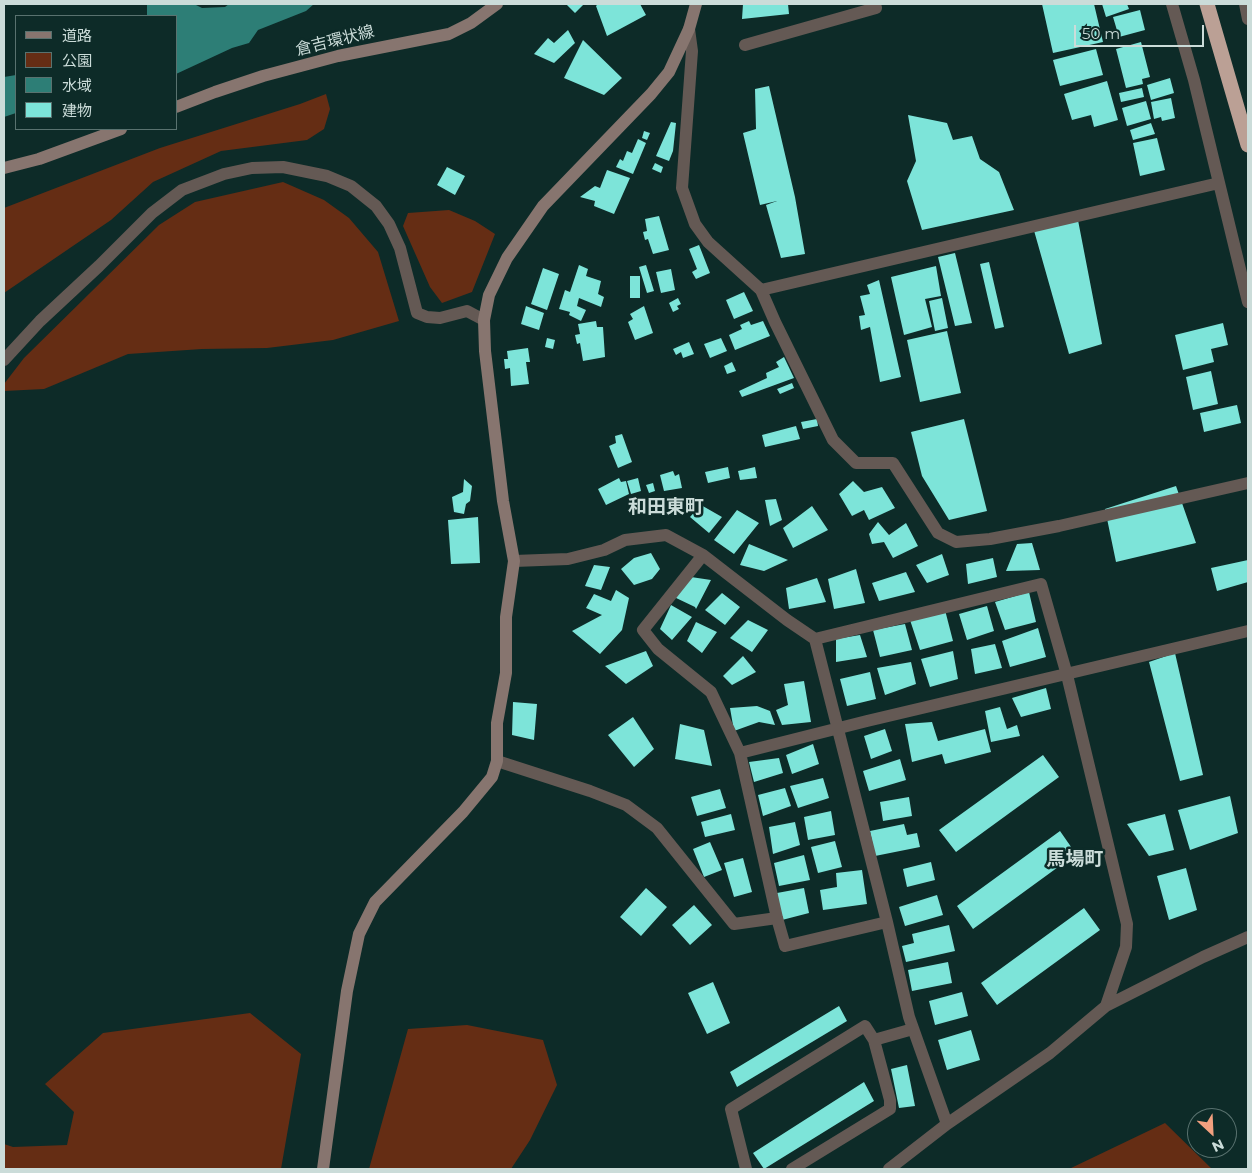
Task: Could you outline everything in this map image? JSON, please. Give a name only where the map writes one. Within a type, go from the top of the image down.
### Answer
[{"type":"highway","points":[[1207,4],[1248,146]]},
{"type":"street","name":"倉吉環状線","points":[[178,106],[262,76],[338,56],[449,34],[471,23],[497,4]]},
{"type":"street","points":[[323,1169],[347,991],[359,934],[375,902],[463,812],[492,777],[498,761],[497,723],[506,673],[506,617],[514,561],[502,501],[485,351],[484,320],[488,296],[507,258],[543,206],[651,94],[669,72],[689,29],[696,4]]},
{"type":"street","points":[[744,46],[876,8],[875,4]]},
{"type":"street","points":[[1172,4],[1194,80],[1248,302]]},
{"type":"street","points":[[1245,4],[1248,18]]},
{"type":"street","points":[[689,29],[692,51],[682,188],[695,224],[708,242],[761,290],[833,440],[856,463],[893,464],[938,533],[956,542],[990,539],[1050,528],[1248,483]]},
{"type":"street","points":[[4,168],[39,159],[118,130]]},
{"type":"street","points":[[4,360],[40,321],[152,213],[182,190],[224,174],[252,168],[283,167],[327,176],[351,186],[376,206],[389,224],[400,248],[416,313],[427,317],[440,318],[467,312],[484,320]]},
{"type":"street","points":[[761,290],[1219,183]]},
{"type":"street","points":[[514,561],[568,559],[604,550],[625,540],[666,536],[703,554],[787,620],[815,639],[887,922],[909,1017],[947,1124]]},
{"type":"street","points":[[703,554],[643,630],[658,649],[711,692],[740,753],[785,946],[887,922]]},
{"type":"street","points":[[815,639],[1041,584],[1067,675],[1127,924],[1126,948],[1106,1006]]},
{"type":"street","points":[[740,753],[837,728],[1248,631]]},
{"type":"street","points":[[498,761],[590,791],[626,805],[657,828],[734,924],[777,918]]},
{"type":"street","points":[[889,1169],[947,1124],[1050,1053],[1106,1006],[1203,956],[1248,937]]},
{"type":"street","points":[[746,1169],[730,1109],[864,1026],[874,1040],[874,1047],[890,1100],[890,1109],[792,1169]]},
{"type":"street","points":[[874,1040],[913,1029]]},
{"type":"green space","points":[[326,94],[330,109],[324,129],[307,140],[221,151],[153,182],[111,220],[4,293],[4,208],[160,148]]},
{"type":"green space","points":[[283,182],[324,200],[349,218],[378,252],[399,321],[333,340],[267,348],[202,349],[128,354],[44,389],[4,391],[4,384],[24,358],[159,225],[195,202]]},
{"type":"green space","points":[[449,210],[475,221],[495,234],[472,292],[442,303],[430,287],[403,226],[408,213]]},
{"type":"green space","points":[[250,1013],[301,1054],[281,1169],[4,1169],[4,1144],[13,1147],[67,1145],[74,1112],[45,1084],[103,1033]]},
{"type":"green space","points":[[467,1025],[543,1040],[557,1085],[530,1140],[511,1169],[369,1169],[408,1029]]},
{"type":"green space","points":[[1165,1123],[1187,1145],[1187,1158],[1201,1158],[1212,1169],[1069,1169]]},
{"type":"water","points":[[147,4],[194,4],[202,8],[225,7],[229,4],[314,4],[306,11],[258,30],[249,43],[232,48],[178,73],[178,15],[147,15]]},
{"type":"water","points":[[15,75],[15,113],[4,117],[4,77]]},
{"type":"building","points":[[566,4],[584,4],[575,13]]},
{"type":"building","points":[[598,4],[640,4],[646,15],[607,36],[596,6]]},
{"type":"building","points":[[743,4],[788,4],[789,14],[742,19]]},
{"type":"building","points":[[1042,4],[1094,4],[1103,42],[1053,53]]},
{"type":"building","points":[[1102,4],[1127,4],[1129,9],[1106,17]]},
{"type":"building","points":[[1140,10],[1145,30],[1119,37],[1113,17]]},
{"type":"building","points":[[568,30],[575,43],[554,63],[534,54],[548,38],[554,43]]},
{"type":"building","points":[[583,40],[622,78],[604,95],[564,78]]},
{"type":"building","points":[[1141,42],[1150,77],[1142,79],[1143,84],[1126,88],[1116,49]]},
{"type":"building","points":[[1096,49],[1103,75],[1060,86],[1053,60]]},
{"type":"building","points":[[1170,78],[1174,93],[1151,100],[1147,85]]},
{"type":"building","points":[[1107,81],[1118,120],[1094,127],[1091,115],[1072,120],[1064,94]]},
{"type":"building","points":[[769,86],[795,197],[805,254],[781,258],[766,205],[777,201],[760,205],[743,133],[756,129],[755,89]]},
{"type":"building","points":[[1142,88],[1144,97],[1121,102],[1119,93]]},
{"type":"building","points":[[1171,98],[1175,118],[1162,121],[1161,117],[1154,119],[1151,102]]},
{"type":"building","points":[[1146,101],[1151,119],[1127,126],[1122,108]]},
{"type":"building","points":[[908,115],[947,123],[953,140],[972,136],[980,159],[999,172],[1014,210],[922,230],[907,181],[916,161]]},
{"type":"building","points":[[671,122],[676,123],[673,151],[669,161],[656,156]]},
{"type":"building","points":[[1151,123],[1155,134],[1133,140],[1130,130]]},
{"type":"building","points":[[644,131],[650,133],[647,140],[642,138]]},
{"type":"building","points":[[1157,138],[1165,170],[1140,176],[1133,143]]},
{"type":"building","points":[[638,139],[646,143],[633,174],[616,167],[620,159],[623,161],[627,151],[632,153]]},
{"type":"building","points":[[655,163],[663,167],[661,173],[652,169]]},
{"type":"building","points":[[447,167],[465,176],[455,195],[437,185]]},
{"type":"building","points":[[607,170],[630,178],[614,214],[594,206],[595,201],[580,197],[595,186],[600,188]]},
{"type":"building","points":[[1077,215],[1102,344],[1069,354],[1033,227]]},
{"type":"building","points":[[659,216],[669,250],[653,254],[648,239],[645,240],[643,232],[647,231],[645,219]]},
{"type":"building","points":[[699,245],[710,273],[696,279],[692,272],[697,269],[689,249]]},
{"type":"building","points":[[955,253],[972,323],[955,326],[938,257]]},
{"type":"building","points":[[989,262],[1004,327],[995,329],[980,264]]},
{"type":"building","points":[[579,265],[588,269],[586,276],[601,281],[598,294],[604,297],[601,307],[579,298],[577,306],[586,310],[581,321],[569,315],[570,312],[559,309],[565,290],[570,292]]},
{"type":"building","points":[[646,265],[654,291],[647,293],[639,267]]},
{"type":"building","points":[[936,266],[941,296],[925,299],[932,327],[904,335],[891,277]]},
{"type":"building","points":[[543,268],[559,274],[547,310],[531,304]]},
{"type":"building","points":[[671,269],[675,290],[661,293],[656,272]]},
{"type":"building","points":[[630,276],[640,276],[640,298],[630,298]]},
{"type":"building","points":[[879,280],[901,377],[880,382],[870,327],[861,330],[859,316],[865,315],[860,296],[870,294],[867,285]]},
{"type":"building","points":[[744,292],[753,311],[734,319],[726,300]]},
{"type":"building","points":[[678,298],[681,304],[677,306],[679,309],[673,312],[669,303]]},
{"type":"building","points":[[942,298],[948,328],[935,331],[929,301]]},
{"type":"building","points":[[526,306],[544,313],[539,330],[521,324]]},
{"type":"building","points":[[644,306],[653,333],[635,340],[628,322],[633,319],[630,314]]},
{"type":"building","points":[[596,321],[597,327],[603,327],[605,357],[583,361],[580,343],[577,344],[575,335],[580,334],[578,324]]},
{"type":"building","points":[[749,321],[751,325],[763,321],[770,336],[735,350],[729,335],[742,329],[740,325]]},
{"type":"building","points":[[1223,323],[1228,345],[1211,349],[1214,362],[1183,370],[1175,335]]},
{"type":"building","points":[[947,331],[961,393],[920,402],[907,340]]},
{"type":"building","points":[[547,338],[555,340],[553,349],[545,347]]},
{"type":"building","points":[[721,338],[727,351],[710,358],[704,344]]},
{"type":"building","points":[[689,342],[694,354],[683,358],[681,352],[676,355],[673,349]]},
{"type":"building","points":[[528,348],[530,362],[526,362],[529,384],[511,386],[510,368],[505,369],[504,359],[508,359],[507,351]]},
{"type":"building","points":[[784,357],[794,378],[742,397],[739,391],[767,378],[766,373],[779,367],[776,362]]},
{"type":"building","points":[[732,362],[736,371],[727,374],[724,366]]},
{"type":"building","points":[[1211,371],[1218,404],[1193,410],[1186,377]]},
{"type":"building","points":[[792,383],[794,388],[780,394],[777,389]]},
{"type":"building","points":[[1237,405],[1241,423],[1204,432],[1200,413]]},
{"type":"building","points":[[817,419],[818,426],[803,429],[801,422]]},
{"type":"building","points":[[964,419],[987,511],[949,520],[922,476],[911,432]]},
{"type":"building","points":[[796,426],[800,439],[765,447],[762,435]]},
{"type":"building","points":[[622,434],[632,462],[618,468],[609,446],[616,443],[615,436]]},
{"type":"building","points":[[728,467],[730,478],[708,483],[705,472]]},
{"type":"building","points":[[755,467],[757,478],[740,480],[738,471]]},
{"type":"building","points":[[673,471],[675,476],[679,474],[682,488],[664,491],[660,475]]},
{"type":"building","points":[[619,478],[621,482],[626,481],[629,494],[606,505],[598,489]]},
{"type":"building","points":[[638,478],[641,491],[631,494],[627,481]]},
{"type":"building","points":[[464,479],[472,486],[470,501],[466,504],[464,514],[454,512],[452,497],[463,492]]},
{"type":"building","points":[[853,481],[864,492],[882,487],[895,508],[869,520],[864,510],[852,516],[839,494]]},
{"type":"building","points":[[653,483],[655,491],[649,493],[646,485]]},
{"type":"building","points":[[1176,486],[1196,543],[1116,562],[1105,509]]},
{"type":"building","points":[[776,499],[782,520],[770,526],[765,500]]},
{"type":"building","points":[[701,505],[722,517],[709,533],[690,517]]},
{"type":"building","points":[[812,506],[828,530],[793,548],[783,528]]},
{"type":"building","points":[[737,510],[759,523],[734,554],[714,540]]},
{"type":"building","points":[[478,517],[480,563],[451,564],[448,520]]},
{"type":"building","points":[[878,522],[889,535],[906,523],[918,546],[893,558],[884,542],[872,544],[869,534]]},
{"type":"building","points":[[1032,543],[1040,570],[1006,571],[1017,544]]},
{"type":"building","points":[[749,544],[788,560],[764,571],[740,565]]},
{"type":"building","points":[[651,553],[660,569],[652,579],[634,585],[621,569],[634,558]]},
{"type":"building","points":[[942,554],[949,575],[927,583],[916,565]]},
{"type":"building","points":[[993,558],[997,577],[968,584],[966,564]]},
{"type":"building","points":[[1248,560],[1248,582],[1217,591],[1211,568]]},
{"type":"building","points":[[594,565],[610,567],[601,590],[585,586]]},
{"type":"building","points":[[856,569],[865,603],[834,609],[828,579]]},
{"type":"building","points":[[906,572],[915,592],[879,601],[872,583]]},
{"type":"building","points":[[691,577],[711,580],[696,609],[674,597]]},
{"type":"building","points":[[817,578],[826,602],[789,609],[786,588]]},
{"type":"building","points":[[616,590],[629,598],[622,630],[600,654],[572,631],[602,615],[586,608],[594,594],[611,601]]},
{"type":"building","points":[[1029,592],[1036,622],[1005,630],[995,602]]},
{"type":"building","points":[[722,593],[740,607],[725,625],[705,610]]},
{"type":"building","points":[[671,605],[692,617],[672,640],[660,629]]},
{"type":"building","points":[[987,606],[994,631],[967,640],[959,614]]},
{"type":"building","points":[[945,610],[953,641],[920,650],[910,620]]},
{"type":"building","points":[[748,620],[768,630],[752,652],[730,638]]},
{"type":"building","points":[[696,622],[717,632],[702,653],[687,641]]},
{"type":"building","points":[[905,624],[912,650],[880,657],[873,630]]},
{"type":"building","points":[[1038,628],[1046,657],[1010,667],[1002,641]]},
{"type":"building","points":[[860,635],[867,657],[836,662],[836,639]]},
{"type":"building","points":[[995,644],[1002,668],[975,674],[971,649]]},
{"type":"building","points":[[646,651],[653,666],[626,684],[605,666]]},
{"type":"building","points":[[953,651],[958,679],[930,687],[921,659]]},
{"type":"building","points":[[1175,653],[1203,775],[1180,781],[1149,662]]},
{"type":"building","points":[[743,656],[756,672],[732,685],[723,676]]},
{"type":"building","points":[[911,662],[916,684],[885,695],[877,668]]},
{"type":"building","points":[[870,672],[876,699],[847,706],[840,679]]},
{"type":"building","points":[[804,681],[811,722],[782,725],[776,710],[788,705],[784,684]]},
{"type":"building","points":[[1046,688],[1051,709],[1021,717],[1012,698]]},
{"type":"building","points":[[513,702],[537,704],[534,740],[512,735]]},
{"type":"building","points":[[757,706],[770,711],[775,725],[759,722],[734,731],[730,708]]},
{"type":"building","points":[[1000,707],[1007,729],[1017,725],[1020,736],[991,742],[985,711]]},
{"type":"building","points":[[633,717],[654,749],[634,767],[608,735]]},
{"type":"building","points":[[932,722],[938,741],[985,729],[991,752],[945,764],[942,754],[912,762],[905,724]]},
{"type":"building","points":[[680,724],[704,730],[712,766],[675,759]]},
{"type":"building","points":[[885,729],[892,751],[871,759],[864,736]]},
{"type":"building","points":[[813,744],[819,764],[792,774],[786,755]]},
{"type":"building","points":[[1043,755],[1059,777],[956,852],[939,830]]},
{"type":"building","points":[[779,758],[783,773],[754,782],[749,762]]},
{"type":"building","points":[[900,759],[906,780],[869,791],[863,771]]},
{"type":"building","points":[[823,778],[829,798],[798,808],[790,786]]},
{"type":"building","points":[[785,788],[791,806],[763,816],[758,795]]},
{"type":"building","points":[[720,789],[726,808],[697,816],[691,797]]},
{"type":"building","points":[[1230,796],[1238,833],[1190,850],[1178,810]]},
{"type":"building","points":[[909,797],[912,816],[883,821],[880,802]]},
{"type":"building","points":[[831,811],[835,835],[808,840],[804,817]]},
{"type":"building","points":[[731,814],[735,830],[705,837],[701,822]]},
{"type":"building","points":[[1165,814],[1174,850],[1149,856],[1127,824]]},
{"type":"building","points":[[795,822],[800,845],[773,854],[769,827]]},
{"type":"building","points":[[904,824],[907,835],[917,833],[920,847],[875,856],[870,831]]},
{"type":"building","points":[[1060,831],[1076,854],[973,929],[957,906]]},
{"type":"building","points":[[835,841],[842,867],[818,873],[811,847]]},
{"type":"building","points":[[710,842],[722,870],[704,877],[693,849]]},
{"type":"building","points":[[804,855],[810,880],[779,886],[774,863]]},
{"type":"building","points":[[743,858],[752,892],[734,897],[724,863]]},
{"type":"building","points":[[931,862],[935,880],[907,887],[903,869]]},
{"type":"building","points":[[1186,868],[1197,910],[1169,920],[1157,876]]},
{"type":"building","points":[[862,870],[867,904],[823,910],[820,890],[837,887],[836,873]]},
{"type":"building","points":[[646,888],[667,907],[641,936],[620,917]]},
{"type":"building","points":[[804,888],[809,913],[782,920],[777,893]]},
{"type":"building","points":[[937,895],[943,915],[905,926],[899,907]]},
{"type":"building","points":[[694,905],[712,925],[690,945],[672,925]]},
{"type":"building","points":[[1084,908],[1100,930],[997,1005],[981,983]]},
{"type":"building","points":[[949,925],[955,951],[906,962],[902,946],[914,943],[912,934]]},
{"type":"building","points":[[948,962],[952,983],[912,991],[908,970]]},
{"type":"building","points":[[713,982],[730,1023],[707,1034],[688,993]]},
{"type":"building","points":[[962,992],[968,1016],[935,1025],[929,1001]]},
{"type":"building","points":[[839,1006],[847,1021],[737,1087],[730,1072]]},
{"type":"building","points":[[971,1030],[980,1060],[947,1070],[938,1040]]},
{"type":"building","points":[[907,1065],[915,1106],[899,1108],[891,1069]]},
{"type":"building","points":[[864,1082],[874,1101],[764,1169],[753,1153]]},
{"type":"district","name":"和田東町","points":[[666,507]]},
{"type":"district","name":"馬場町","points":[[1075,859]]}]
